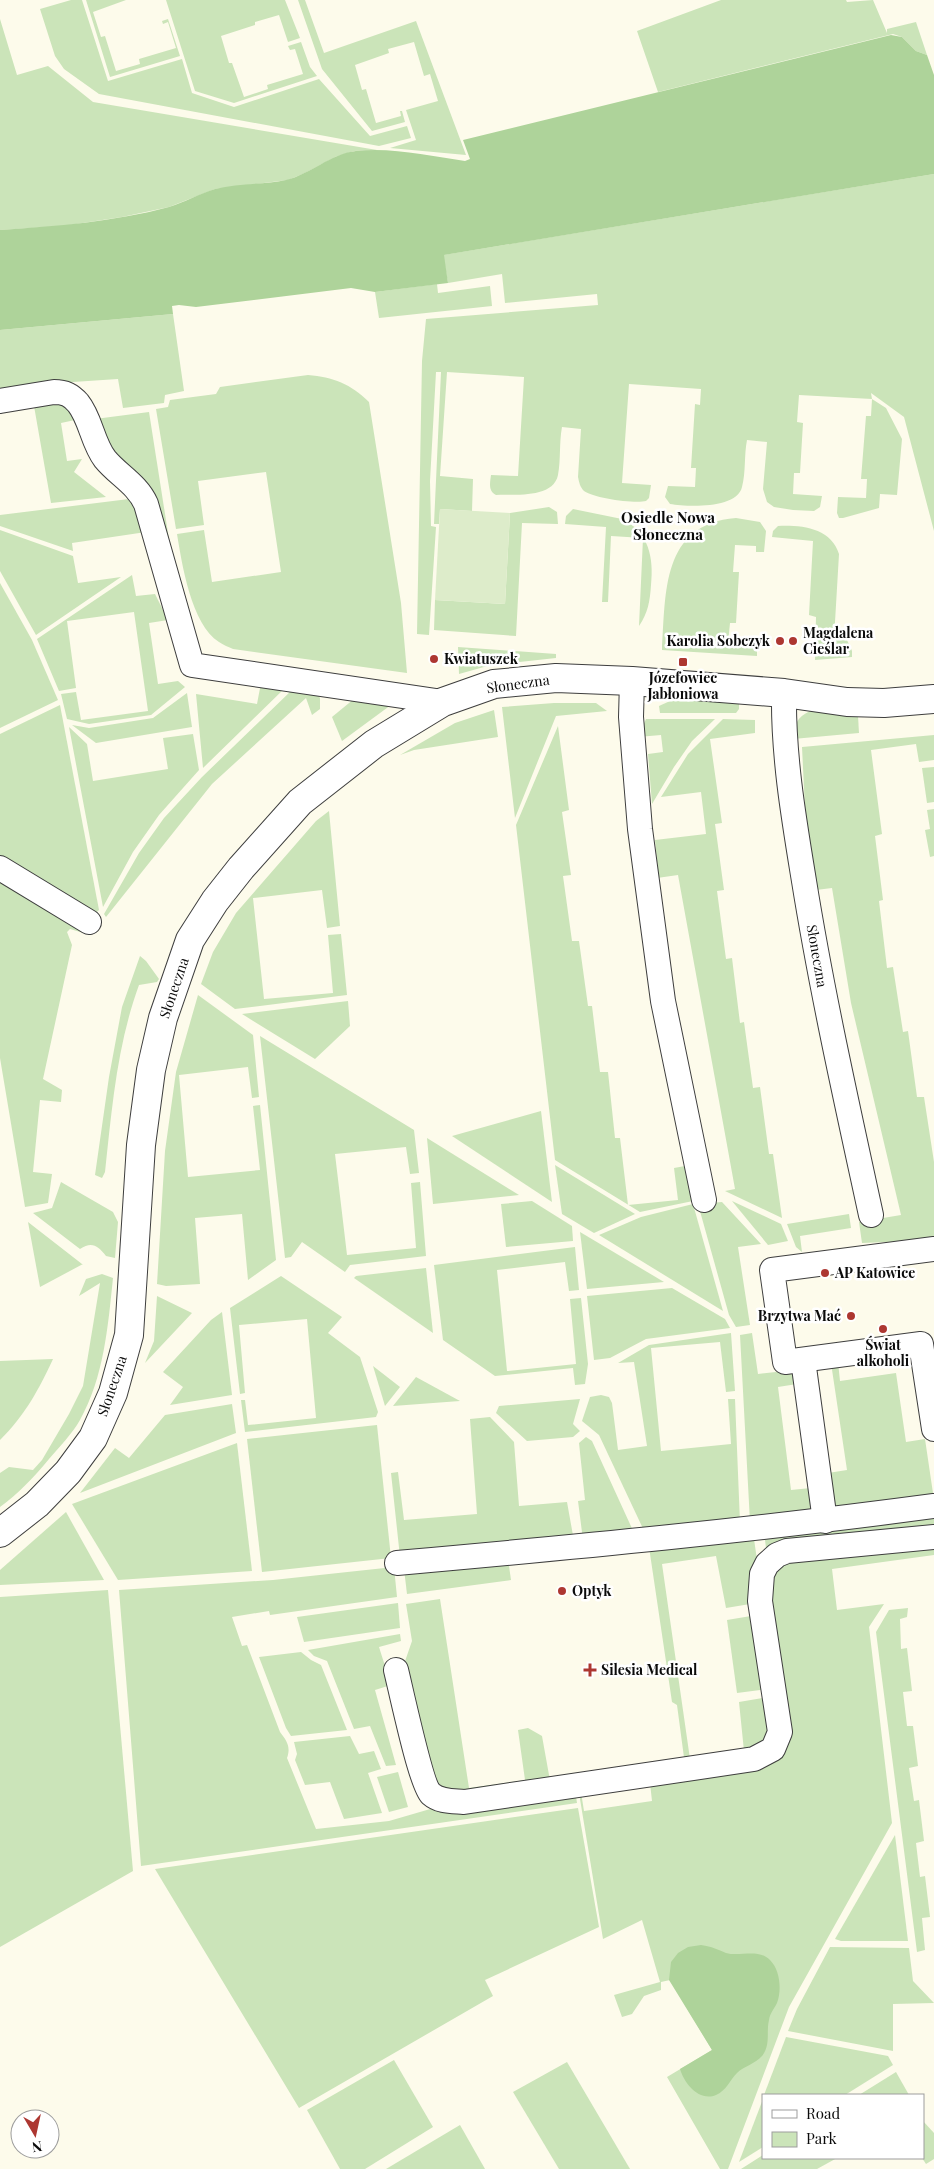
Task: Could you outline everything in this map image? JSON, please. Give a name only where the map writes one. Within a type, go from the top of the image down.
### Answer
[{"type":"street","points":[[0,401],[62,392],[70,395],[82,409],[104,458],[137,488],[146,504],[192,664],[443,702]]},
{"type":"street","name":"Słoneczna","points":[[0,1533],[36,1504],[68,1472],[93,1438],[113,1393],[128,1336],[134,1265],[136,1207],[151,1070],[163,1018],[190,940],[215,902],[241,868],[300,802],[374,744],[443,702],[494,684],[556,678],[675,683],[847,702],[884,703],[934,699]]},
{"type":"street","points":[[632,681],[631,717],[640,828],[663,1002],[704,1200]]},
{"type":"street","name":"Słoneczna","points":[[784,694],[785,744],[809,914],[825,1006],[871,1215]]},
{"type":"street","points":[[0,868],[89,922]]},
{"type":"street","points":[[934,1249],[772,1270],[785,1362],[921,1344],[934,1429]]},
{"type":"street","points":[[803,1360],[825,1520]]},
{"type":"street","points":[[397,1563],[579,1547],[934,1506]]},
{"type":"street","points":[[396,1670],[419,1764],[429,1793],[441,1800],[464,1802],[754,1759],[773,1749],[780,1732],[760,1601],[762,1574],[767,1564],[777,1555],[787,1551],[934,1537]]},
{"type":"green space","points":[[71,0],[82,0],[108,81],[182,59],[192,93],[234,107],[319,79],[370,136],[407,126],[411,138],[379,146],[99,94],[64,69],[55,56],[40,9]]},
{"type":"green space","points":[[86,0],[126,0],[93,12],[101,37],[105,36],[116,71],[140,64],[139,59],[176,48],[168,22],[163,24],[162,21],[168,19],[180,56],[110,77]]},
{"type":"green space","points":[[166,0],[285,0],[300,38],[288,42],[279,15],[255,22],[255,25],[221,36],[229,63],[232,63],[244,97],[268,89],[267,85],[303,74],[295,49],[290,50],[288,46],[301,42],[310,67],[317,76],[234,103],[195,91]]},
{"type":"green space","points":[[298,0],[305,0],[324,53],[416,21],[466,155],[390,148],[416,140],[406,110],[438,101],[430,74],[424,76],[414,42],[388,49],[389,53],[355,65],[362,90],[366,89],[376,123],[401,116],[400,111],[402,111],[405,122],[372,131],[322,69]]},
{"type":"green space","points":[[721,0],[846,0],[847,2],[873,0],[887,33],[887,29],[916,22],[927,55],[916,51],[902,37],[893,34],[658,92],[637,31]]},
{"type":"green space","points":[[0,19],[17,75],[48,66],[93,102],[377,150],[354,151],[335,157],[288,180],[215,189],[169,207],[122,217],[63,226],[0,230]]},
{"type":"green space","points":[[891,35],[902,37],[916,51],[927,55],[934,75],[934,174],[444,255],[448,283],[375,292],[351,288],[196,307],[179,305],[172,306],[173,314],[0,330],[0,230],[85,223],[148,212],[175,205],[215,189],[286,180],[338,156],[356,151],[397,151],[465,161],[470,159],[463,140]]},
{"type":"green space","points":[[934,174],[934,531],[904,417],[871,393],[872,399],[799,395],[797,422],[803,423],[800,473],[794,473],[793,494],[822,496],[820,507],[814,511],[774,507],[767,502],[763,489],[767,442],[747,440],[742,487],[738,494],[722,503],[711,505],[688,506],[670,504],[665,497],[668,486],[695,487],[696,468],[691,468],[695,404],[700,405],[701,389],[629,384],[622,483],[651,485],[649,498],[646,501],[614,500],[584,491],[578,477],[581,429],[562,427],[559,469],[555,483],[541,492],[532,494],[496,495],[491,489],[491,475],[518,476],[524,377],[447,372],[440,476],[473,479],[472,511],[440,509],[439,524],[434,524],[441,372],[436,372],[430,481],[431,526],[436,527],[429,635],[417,634],[422,361],[426,319],[598,305],[597,294],[505,303],[502,274],[448,283],[443,255]]},
{"type":"green space","points":[[437,284],[438,293],[490,286],[492,306],[379,318],[375,292]]},
{"type":"green space","points":[[173,314],[184,391],[165,395],[164,403],[123,408],[118,379],[43,384],[0,390],[0,330]]},
{"type":"green space","points":[[308,375],[341,382],[355,390],[369,402],[401,603],[407,673],[233,649],[221,643],[209,633],[201,622],[189,592],[177,534],[204,530],[212,582],[281,572],[266,472],[198,481],[204,525],[176,529],[156,409],[168,407],[170,400],[216,394],[220,387]]},
{"type":"green space","points":[[63,397],[75,420],[61,423],[67,461],[82,459],[74,472],[106,497],[51,503],[34,406]]},
{"type":"green space","points":[[872,399],[886,408],[902,439],[897,495],[880,494],[879,508],[839,518],[837,513],[838,497],[866,498],[867,479],[861,479],[866,416],[871,416]]},
{"type":"green space","points":[[149,412],[176,584],[108,454],[95,419]]},
{"type":"green space","points":[[129,499],[139,509],[146,532],[72,543],[73,551],[0,526],[0,515]]},
{"type":"green space","points":[[549,507],[557,512],[558,524],[522,523],[516,636],[434,630],[435,600],[505,604],[510,513]]},
{"type":"green space","points":[[440,509],[510,513],[505,604],[435,600]]},
{"type":"green space","points":[[573,509],[622,519],[631,524],[644,538],[652,565],[652,575],[648,607],[639,626],[643,538],[611,536],[608,602],[602,602],[606,527],[565,524],[566,516]]},
{"type":"green space","points":[[736,518],[760,522],[766,531],[764,552],[756,552],[756,546],[735,545],[733,572],[739,572],[736,623],[730,623],[728,643],[757,645],[757,656],[662,650],[667,585],[672,565],[681,547],[693,533],[711,523]]},
{"type":"green space","points":[[778,526],[797,526],[823,533],[835,545],[839,554],[834,639],[847,640],[852,651],[852,657],[815,660],[816,617],[809,615],[813,541],[772,537],[773,531]]},
{"type":"green space","points":[[0,530],[73,556],[78,583],[121,577],[36,635],[0,571]]},
{"type":"green space","points":[[132,575],[136,596],[155,594],[168,620],[149,623],[158,684],[178,681],[185,687],[151,715],[89,724],[67,719],[61,694],[76,692],[81,720],[148,711],[134,612],[67,621],[76,688],[59,691],[37,639]]},
{"type":"green space","points":[[0,583],[32,640],[58,700],[0,728]]},
{"type":"green space","points":[[458,647],[556,654],[556,658],[491,665],[459,674]]},
{"type":"green space","points":[[261,683],[286,687],[203,768],[196,694],[257,704]]},
{"type":"green space","points":[[292,690],[316,691],[320,698],[320,709],[312,715],[306,698],[212,784],[106,917],[104,914],[139,853],[164,818],[202,777]]},
{"type":"green space","points":[[187,693],[192,727],[96,743],[72,725],[89,728],[153,718]]},
{"type":"green space","points":[[360,694],[395,702],[342,741],[332,717]]},
{"type":"green space","points":[[685,698],[739,703],[739,709],[736,713],[660,713],[659,706],[670,701]]},
{"type":"green space","points":[[554,703],[596,703],[607,711],[556,716],[515,818],[502,707]]},
{"type":"green space","points":[[60,705],[99,910],[89,919],[0,864],[0,734]]},
{"type":"green space","points":[[494,710],[498,737],[414,750],[400,755],[455,723]]},
{"type":"green space","points":[[810,711],[858,716],[859,733],[793,739],[797,722]]},
{"type":"green space","points":[[646,719],[715,719],[692,741],[652,804],[648,754],[663,752],[661,735],[638,737]]},
{"type":"green space","points":[[723,719],[755,720],[755,733],[710,739],[722,823],[715,824],[724,890],[717,891],[726,959],[732,958],[740,1023],[744,1022],[753,1088],[760,1087],[769,1154],[773,1154],[782,1218],[725,1191],[735,1189],[678,875],[650,879],[649,872],[658,871],[655,840],[706,834],[701,792],[661,797],[688,754]]},
{"type":"green space","points":[[558,726],[569,810],[562,812],[571,875],[563,876],[572,941],[579,941],[588,1006],[592,1006],[600,1072],[608,1072],[615,1138],[620,1138],[628,1205],[555,1160],[516,825]]},
{"type":"green space","points":[[69,727],[87,744],[93,781],[168,769],[163,738],[193,734],[199,770],[159,815],[133,852],[103,907]]},
{"type":"green space","points":[[934,735],[934,760],[919,762],[916,744],[871,750],[882,834],[875,836],[883,900],[879,901],[887,968],[893,967],[903,1032],[908,1031],[917,1097],[924,1097],[934,1162],[934,1240],[862,1243],[859,1222],[901,1215],[851,1003],[832,888],[816,890],[806,830],[802,747]]},
{"type":"green space","points":[[934,767],[934,802],[927,803],[922,768]]},
{"type":"green space","points":[[934,809],[934,856],[930,857],[925,830],[930,829],[927,810]]},
{"type":"green space","points":[[329,811],[340,926],[327,928],[322,890],[253,898],[264,999],[333,993],[328,935],[341,934],[347,995],[235,1009],[201,984],[213,952],[236,913],[316,821]]},
{"type":"green space","points":[[0,873],[79,920],[87,934],[70,929],[67,932],[72,945],[43,1079],[62,1090],[61,1102],[40,1100],[33,1172],[52,1174],[48,1203],[25,1207],[0,1058]]},
{"type":"green space","points":[[140,956],[159,979],[157,982],[139,985],[125,1031],[116,1077],[105,1172],[102,1178],[95,1175],[109,1077],[122,1007]]},
{"type":"green space","points":[[198,995],[253,1035],[259,1097],[252,1098],[248,1067],[179,1075],[188,1177],[260,1170],[253,1106],[260,1105],[276,1260],[248,1280],[242,1214],[195,1218],[200,1284],[166,1286],[157,1284],[165,1151],[176,1072]]},
{"type":"green space","points":[[348,1001],[350,1026],[315,1059],[242,1014]]},
{"type":"green space","points":[[260,1036],[414,1130],[419,1173],[410,1174],[406,1147],[335,1154],[347,1255],[416,1248],[411,1183],[420,1182],[426,1256],[350,1265],[345,1272],[302,1242],[291,1257],[285,1258]]},
{"type":"green space","points":[[541,1111],[552,1202],[452,1136]]},
{"type":"green space","points":[[427,1138],[519,1195],[433,1204]]},
{"type":"green space","points":[[555,1165],[635,1214],[594,1233],[562,1214]]},
{"type":"green space","points":[[685,1166],[693,1201],[640,1212],[628,1205],[678,1200],[674,1168]]},
{"type":"green space","points":[[61,1182],[113,1212],[118,1222],[115,1258],[106,1256],[91,1245],[80,1249],[33,1213],[52,1208]]},
{"type":"green space","points":[[532,1201],[572,1226],[573,1241],[506,1247],[501,1204]]},
{"type":"green space","points":[[732,1201],[781,1224],[788,1241],[768,1245]]},
{"type":"green space","points":[[722,1202],[761,1244],[738,1247],[750,1325],[736,1327],[729,1315],[698,1204]]},
{"type":"green space","points":[[693,1204],[723,1311],[599,1235],[641,1217]]},
{"type":"green space","points":[[849,1214],[851,1228],[800,1236],[802,1252],[796,1247],[787,1224]]},
{"type":"green space","points":[[28,1222],[82,1264],[83,1264],[40,1287]]},
{"type":"green space","points":[[580,1232],[664,1282],[587,1289]]},
{"type":"green space","points":[[575,1247],[579,1290],[569,1291],[565,1262],[497,1270],[507,1371],[576,1364],[570,1299],[581,1298],[588,1364],[585,1384],[575,1385],[573,1368],[495,1376],[443,1340],[434,1265]]},
{"type":"green space","points":[[426,1268],[433,1333],[354,1278],[356,1276]]},
{"type":"green space","points":[[102,1274],[113,1278],[104,1351],[88,1404],[77,1425],[66,1440],[26,1485],[0,1507],[0,1473],[9,1467],[33,1470],[42,1460],[83,1386],[100,1283],[79,1296],[86,1279]]},
{"type":"green space","points":[[281,1276],[342,1317],[328,1333],[360,1357],[378,1412],[376,1417],[245,1432],[241,1400],[245,1400],[248,1425],[316,1418],[307,1319],[239,1325],[245,1393],[240,1394],[230,1308]]},
{"type":"green space","points":[[672,1288],[725,1319],[730,1328],[646,1339],[610,1358],[594,1360],[587,1296]]},
{"type":"green space","points":[[157,1296],[192,1313],[145,1363],[154,1341]]},
{"type":"green space","points":[[222,1312],[232,1395],[170,1405],[183,1387],[163,1372],[211,1320]]},
{"type":"green space","points":[[731,1333],[735,1391],[726,1392],[720,1342],[651,1348],[661,1451],[731,1444],[728,1399],[735,1399],[740,1523],[646,1535],[599,1435],[582,1421],[590,1397],[601,1395],[609,1397],[612,1403],[618,1450],[647,1446],[634,1362],[618,1363],[649,1345]]},
{"type":"green space","points":[[752,1333],[758,1374],[794,1370],[797,1384],[778,1387],[791,1490],[811,1488],[815,1515],[750,1522],[740,1335]]},
{"type":"green space","points":[[53,1359],[30,1402],[17,1421],[0,1440],[0,1361]]},
{"type":"green space","points":[[838,1362],[840,1381],[896,1373],[906,1442],[925,1439],[934,1500],[833,1514],[828,1473],[847,1470],[831,1363]]},
{"type":"green space","points":[[373,1366],[400,1387],[385,1406]]},
{"type":"green space","points":[[416,1377],[460,1401],[393,1406]]},
{"type":"green space","points":[[580,1399],[573,1424],[580,1431],[573,1437],[527,1441],[496,1413],[499,1406]]},
{"type":"green space","points":[[232,1404],[236,1433],[80,1493],[115,1448],[129,1458],[165,1415]]},
{"type":"green space","points":[[490,1417],[514,1442],[519,1506],[567,1502],[574,1541],[400,1557],[391,1473],[398,1472],[404,1520],[477,1514],[470,1419]]},
{"type":"green space","points":[[377,1425],[391,1558],[262,1572],[247,1439]]},
{"type":"green space","points":[[586,1437],[592,1441],[635,1535],[583,1540],[578,1501],[585,1500],[579,1443]]},
{"type":"green space","points":[[237,1443],[252,1571],[118,1580],[72,1504]]},
{"type":"green space","points":[[66,1512],[104,1580],[0,1585],[0,1570]]},
{"type":"green space","points":[[934,1513],[934,1531],[766,1548],[764,1532]]},
{"type":"green space","points":[[754,1539],[759,1574],[756,1603],[726,1608],[716,1556],[662,1564],[690,1759],[744,1751],[739,1702],[769,1697],[770,1745],[685,1765],[677,1705],[672,1702],[649,1547]]},
{"type":"green space","points":[[934,1543],[934,1555],[832,1569],[837,1610],[884,1604],[869,1627],[892,1823],[789,2007],[728,2169],[720,2169],[667,2077],[712,2050],[670,1980],[661,1982],[661,1990],[644,1996],[632,2014],[622,2017],[614,1995],[660,1982],[642,1920],[603,1939],[579,1793],[581,1792],[584,1811],[652,1801],[650,1783],[779,1749],[768,1576],[782,1560]]},
{"type":"green space","points":[[508,1559],[511,1580],[407,1594],[404,1569]]},
{"type":"green space","points":[[394,1567],[397,1597],[270,1615],[269,1611],[232,1617],[242,1646],[247,1645],[280,1732],[288,1744],[287,1758],[316,1829],[389,1821],[444,1805],[575,1790],[577,1803],[141,1866],[119,1590],[273,1580]]},
{"type":"green space","points":[[108,1590],[133,1871],[0,1947],[0,1597]]},
{"type":"green space","points":[[440,1599],[469,1788],[525,1780],[518,1730],[528,1728],[542,1736],[549,1775],[553,1783],[463,1796],[432,1789],[402,1670],[412,1641],[406,1604]]},
{"type":"green space","points":[[398,1603],[400,1628],[304,1642],[297,1617]]},
{"type":"green space","points":[[908,1608],[907,1617],[900,1619],[901,1649],[907,1648],[912,1691],[903,1692],[907,1726],[913,1726],[918,1766],[909,1768],[914,1801],[919,1800],[924,1841],[916,1843],[920,1877],[925,1876],[930,1917],[922,1918],[925,1950],[917,1952],[876,1632],[889,1610]]},
{"type":"green space","points":[[757,1615],[768,1689],[737,1693],[727,1620]]},
{"type":"green space","points":[[400,1634],[401,1641],[379,1647],[391,1685],[375,1690],[396,1765],[386,1766],[370,1726],[354,1729],[327,1661],[314,1656],[308,1650]]},
{"type":"green space","points":[[301,1652],[321,1665],[347,1730],[291,1736],[286,1728],[259,1657]]},
{"type":"green space","points":[[350,1736],[359,1754],[374,1751],[381,1769],[368,1773],[382,1813],[344,1819],[330,1782],[305,1785],[295,1760],[297,1754],[294,1742]]},
{"type":"green space","points":[[398,1772],[408,1807],[389,1812],[377,1777]]},
{"type":"green space","points":[[578,1808],[599,1927],[485,1980],[493,1996],[299,2108],[155,1869]]},
{"type":"green space","points":[[895,1835],[908,1941],[841,1941],[835,1939]]},
{"type":"green space","points":[[701,1945],[731,1954],[760,1954],[765,1956],[776,1969],[780,1986],[779,1998],[771,2013],[768,2025],[765,2052],[759,2059],[737,2073],[723,2091],[710,2096],[698,2094],[693,2090],[685,2080],[680,2069],[712,2050],[669,1980],[671,1962],[678,1953],[688,1947]]},
{"type":"green space","points":[[830,1947],[909,1948],[913,1981],[934,2003],[893,2004],[893,2051],[788,2031],[797,2009]]},
{"type":"green space","points":[[786,2037],[888,2056],[893,2065],[847,2094],[764,2094]]},
{"type":"green space","points":[[394,2060],[433,2127],[365,2169],[340,2169],[307,2110]]},
{"type":"green space","points":[[567,2062],[630,2169],[559,2169],[513,2092]]},
{"type":"green space","points":[[896,2072],[908,2094],[861,2094]]},
{"type":"green space","points":[[762,2102],[762,2148],[739,2162]]},
{"type":"green space","points":[[924,2122],[934,2133],[934,2159],[926,2164],[923,2159]]},
{"type":"green space","points":[[460,2125],[485,2169],[386,2169]]},
{"type":"green space","points":[[762,2156],[762,2159],[835,2159],[817,2169],[741,2169]]},
{"type":"place","name":"Karolia Sobczyk","points":[[780,641]]},
{"type":"place","name":"Magdalena Cieślar","points":[[793,641]]},
{"type":"place","name":"Kwiatuszek","points":[[434,659]]},
{"type":"place","name":"Józefowiec Jabłoniowa","points":[[683,662]]},
{"type":"place","name":"AP Katowice","points":[[825,1273]]},
{"type":"place","name":"Brzytwa Mać","points":[[851,1316]]},
{"type":"place","name":"Świat alkoholi","points":[[883,1329]]},
{"type":"place","name":"Optyk","points":[[562,1591]]},
{"type":"place","name":"Silesia Medical","points":[[590,1670]]},
{"type":"district","name":"Osiedle Nowa Słoneczna","points":[[668,526]]}]
